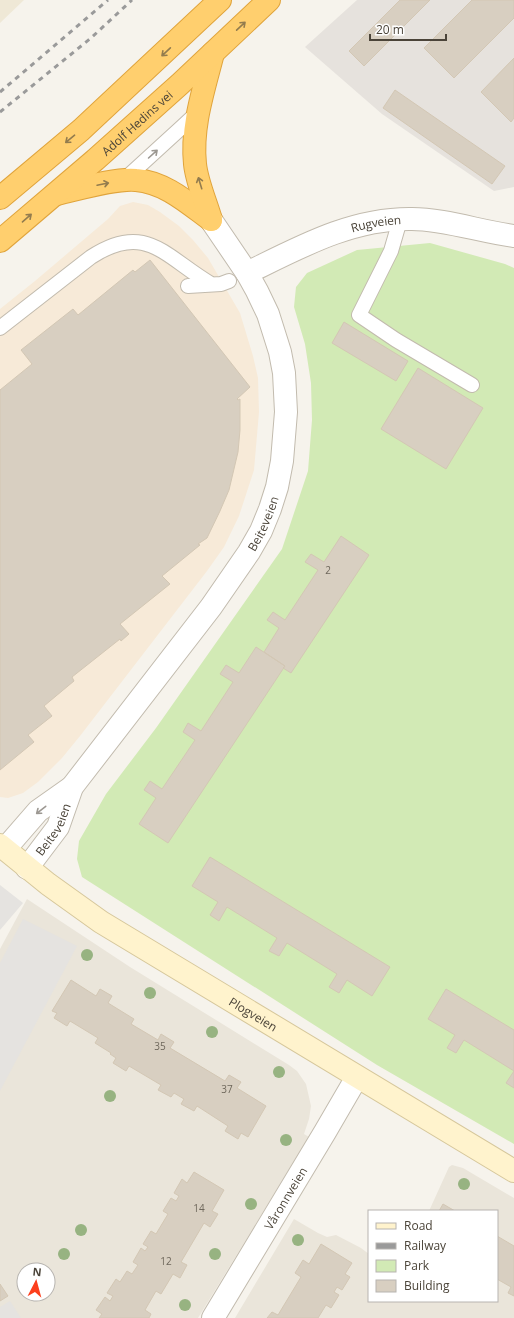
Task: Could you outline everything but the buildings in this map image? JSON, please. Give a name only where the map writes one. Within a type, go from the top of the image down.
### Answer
[{"type":"highway","points":[[0,198],[81,130],[220,0]]},
{"type":"highway","name":"Adolf Hedins vei","points":[[0,241],[157,104],[269,0]]},
{"type":"highway","points":[[211,220],[195,165],[195,130],[213,53]]},
{"type":"highway","points":[[54,195],[124,180],[137,180],[152,183],[165,188],[211,220]]},
{"type":"street","name":"Rugveien","points":[[238,277],[310,242],[349,227],[368,222],[413,219],[514,236]]},
{"type":"street","name":"Beiteveien","points":[[2,847],[38,811],[72,787],[232,579],[261,531],[270,509],[277,487],[286,433],[285,386],[280,352],[275,333],[257,291],[238,277],[211,220]]},
{"type":"street","name":"Beiteveien","points":[[27,868],[58,827],[72,787]]},
{"type":"street","name":"Plogveien","points":[[2,847],[27,868],[101,922],[514,1171]]},
{"type":"street","name":"Våronnveien","points":[[213,1318],[357,1077]]},
{"type":"lane","points":[[124,180],[199,110]]},
{"type":"lane","points":[[400,220],[392,251],[358,315],[396,340],[472,385]]},
{"type":"lane","points":[[0,328],[91,257],[104,248],[120,242],[132,241],[145,243],[169,254],[196,275],[211,284]]},
{"type":"lane","points":[[188,286],[221,284],[238,277]]},
{"type":"shaded area","points":[[0,0],[24,0],[0,23]]},
{"type":"shaded area","points":[[357,0],[514,0],[514,187],[494,191],[382,114],[305,47]]},
{"type":"shaded area","points":[[133,202],[148,205],[160,212],[179,226],[193,240],[208,258],[240,313],[258,378],[259,412],[254,470],[239,516],[224,547],[80,736],[62,758],[38,782],[23,793],[8,798],[0,797],[0,309],[108,219],[120,206]]},
{"type":"shaded area","points":[[0,885],[23,903],[0,930]]},
{"type":"shaded area","points":[[27,899],[130,967],[289,1065],[297,1071],[306,1084],[311,1106],[309,1119],[304,1134],[309,1137],[198,1318],[0,1318],[0,949]]},
{"type":"shaded area","points":[[23,919],[77,946],[0,1091],[0,963]]},
{"type":"shaded area","points":[[452,1165],[463,1168],[514,1198],[514,1318],[235,1318],[294,1219],[327,1237],[336,1235],[368,1253],[368,1302],[498,1302],[498,1210],[429,1210],[449,1167]]},
{"type":"shaded area","points":[[10,1301],[21,1318],[0,1318],[0,1307]]},
{"type":"green space","points":[[430,243],[505,264],[514,268],[514,1144],[377,1065],[82,877],[77,859],[79,841],[106,794],[156,728],[282,549],[308,471],[312,420],[311,383],[305,344],[294,307],[296,287],[307,273],[357,250]]},
{"type":"railway","points":[[0,92],[108,0]]},
{"type":"railway","points":[[0,112],[91,38],[132,0]]}]
